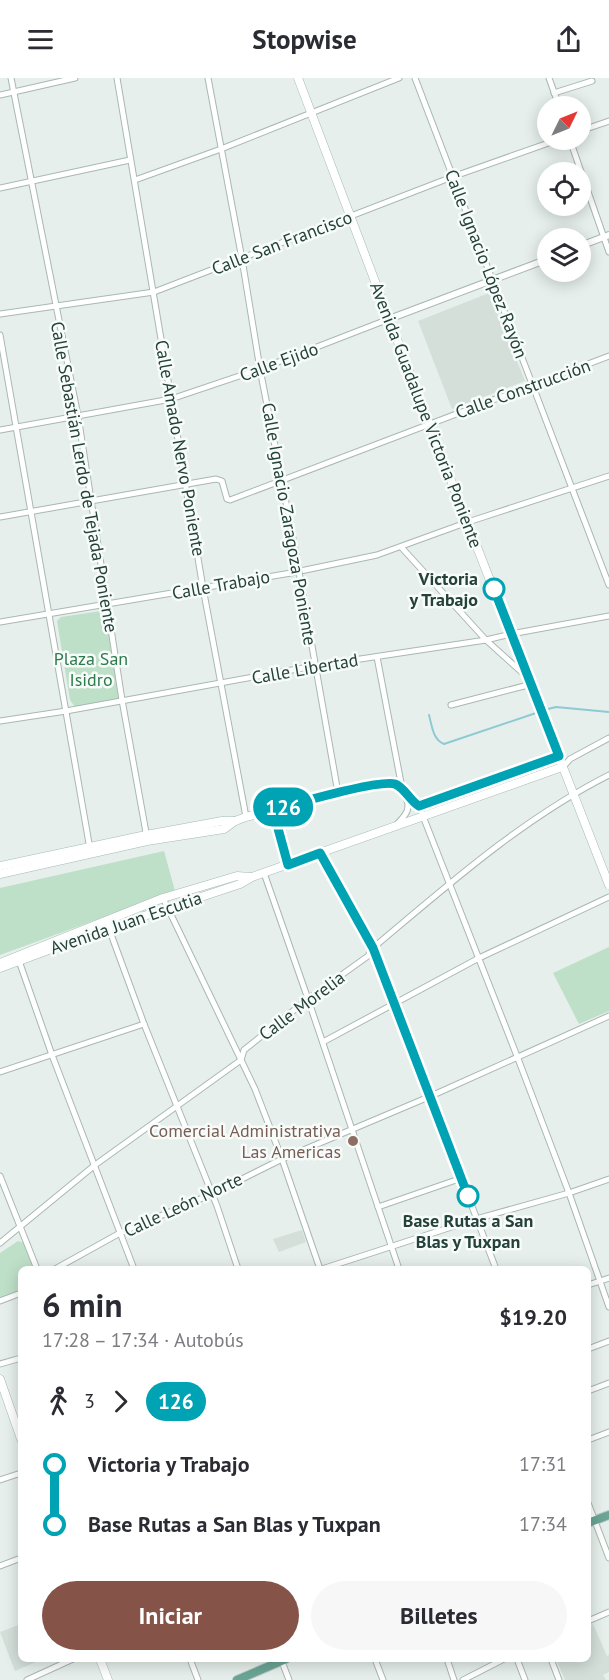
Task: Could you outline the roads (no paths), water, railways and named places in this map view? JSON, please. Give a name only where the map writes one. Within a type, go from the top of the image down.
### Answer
[{"type":"main road","name":"Avenida Guadalupe Victoria Poniente","points":[[298,78],[429,424],[609,885]]},
{"type":"main road","points":[[0,866],[147,838],[224,829],[246,817],[387,783],[398,785],[419,806],[559,756]]},
{"type":"main road","name":"Avenida Juan Escutia","points":[[0,968],[108,925],[169,908],[240,884],[252,877],[422,815],[562,767]]},
{"type":"main road","points":[[273,810],[288,865]]},
{"type":"main road","points":[[0,874],[91,850]]},
{"type":"main road","name":"Avenida Juan Escutia","points":[[108,925],[163,897],[237,876],[252,877]]},
{"type":"main road","name":"Avenida Juan Escutia","points":[[0,963],[18,959]]},
{"type":"main road","points":[[0,1379],[18,1430]]},
{"type":"main road","points":[[591,1522],[609,1515]]},
{"type":"main road","points":[[101,1662],[108,1680]]},
{"type":"main road","points":[[237,1680],[278,1662]]},
{"type":"street","name":"Calle Sebastián Lerdo de Tejada Poniente","points":[[11,78],[78,416],[106,604],[147,838]]},
{"type":"street","points":[[0,95],[75,78]]},
{"type":"street","name":"Calle Amado Nervo Poniente","points":[[117,78],[203,588],[246,817]]},
{"type":"street","name":"Calle Ignacio Zaragoza Poniente","points":[[208,78],[338,793]]},
{"type":"street","points":[[135,180],[221,149],[399,78]]},
{"type":"street","name":"Calle Ignacio López Rayón","points":[[415,78],[609,585]]},
{"type":"street","points":[[549,78],[555,96]]},
{"type":"street","points":[[554,93],[592,81]]},
{"type":"street","points":[[591,127],[609,121]]},
{"type":"street","name":"Calle San Francisco","points":[[0,314],[153,292],[537,147]]},
{"type":"street","points":[[574,150],[607,236],[609,252]]},
{"type":"street","points":[[0,188],[130,159]]},
{"type":"street","points":[[591,242],[607,236]]},
{"type":"street","name":"Calle Ejido","points":[[0,430],[171,399],[260,369],[537,262]]},
{"type":"street","points":[[0,335],[91,850]]},
{"type":"street","name":"Calle Construcción","points":[[0,518],[219,479],[227,499],[230,500],[609,356]]},
{"type":"street","name":"Calle Trabajo","points":[[0,622],[291,573],[377,555],[402,548],[468,522],[609,476]]},
{"type":"street","points":[[402,548],[486,640],[531,682]]},
{"type":"street","name":"Calle Libertad","points":[[0,721],[314,666],[486,640],[609,616]]},
{"type":"street","points":[[377,657],[402,790],[409,802],[408,809],[397,825]]},
{"type":"street","points":[[450,705],[531,682]]},
{"type":"street","name":"Avenida Juan Escutia","points":[[562,767],[570,759],[609,738]]},
{"type":"street","points":[[559,756],[570,759]]},
{"type":"street","name":"Calle Morelia","points":[[0,1243],[95,1165],[242,1060],[244,1050],[308,999],[368,956],[373,948],[500,844],[574,793],[609,775]]},
{"type":"street","points":[[419,806],[569,1193],[609,1307]]},
{"type":"street","points":[[320,853],[373,948],[495,1266]]},
{"type":"street","points":[[264,873],[398,1266]]},
{"type":"street","points":[[163,897],[242,1060],[282,1159],[320,1266]]},
{"type":"street","points":[[323,1042],[479,958],[609,897]]},
{"type":"street","points":[[108,925],[144,1024],[212,1194],[237,1266]]},
{"type":"street","points":[[18,959],[133,1266]]},
{"type":"street","name":"Calle León Norte","points":[[60,1266],[120,1233],[212,1194],[282,1159],[431,1096],[609,1016]]},
{"type":"street","points":[[0,1072],[144,1024]]},
{"type":"street","points":[[0,1176],[36,1266]]},
{"type":"street","points":[[378,1207],[462,1178]]},
{"type":"street","points":[[331,1266],[609,1179]]},
{"type":"street","points":[[591,1284],[609,1278]]},
{"type":"street","points":[[0,1301],[18,1294]]},
{"type":"street","points":[[591,1348],[609,1341]]},
{"type":"street","points":[[0,1364],[18,1359]]},
{"type":"street","points":[[591,1390],[609,1383]]},
{"type":"street","points":[[591,1439],[609,1432]]},
{"type":"street","points":[[0,1480],[18,1474]]},
{"type":"street","points":[[591,1522],[609,1558]]},
{"type":"street","points":[[0,1566],[18,1558]]},
{"type":"street","points":[[591,1620],[609,1612]]},
{"type":"street","points":[[27,1680],[66,1662]]},
{"type":"street","points":[[191,1662],[198,1680]]},
{"type":"street","points":[[284,1662],[289,1680]]},
{"type":"street","points":[[376,1662],[383,1680]]},
{"type":"street","points":[[448,1662],[454,1680]]},
{"type":"street","points":[[463,1680],[498,1662]]},
{"type":"street","points":[[518,1662],[525,1680]]},
{"type":"street","points":[[552,1662],[559,1680]]},
{"type":"waterway","points":[[544,710],[556,707],[609,712]]},
{"type":"waterway","points":[[429,715],[435,736],[444,744],[539,712]]},
{"type":"place","name":"Victoria y Trabajo","points":[[494,589]]},
{"type":"place","name":"Comercial Administrativa Las Americas","points":[[353,1141]]},
{"type":"place","name":"Base Rutas a San Blas y Tuxpan","points":[[468,1196]]},
{"type":"park label","name":"Plaza San Isidro","points":[[91,669]]}]
